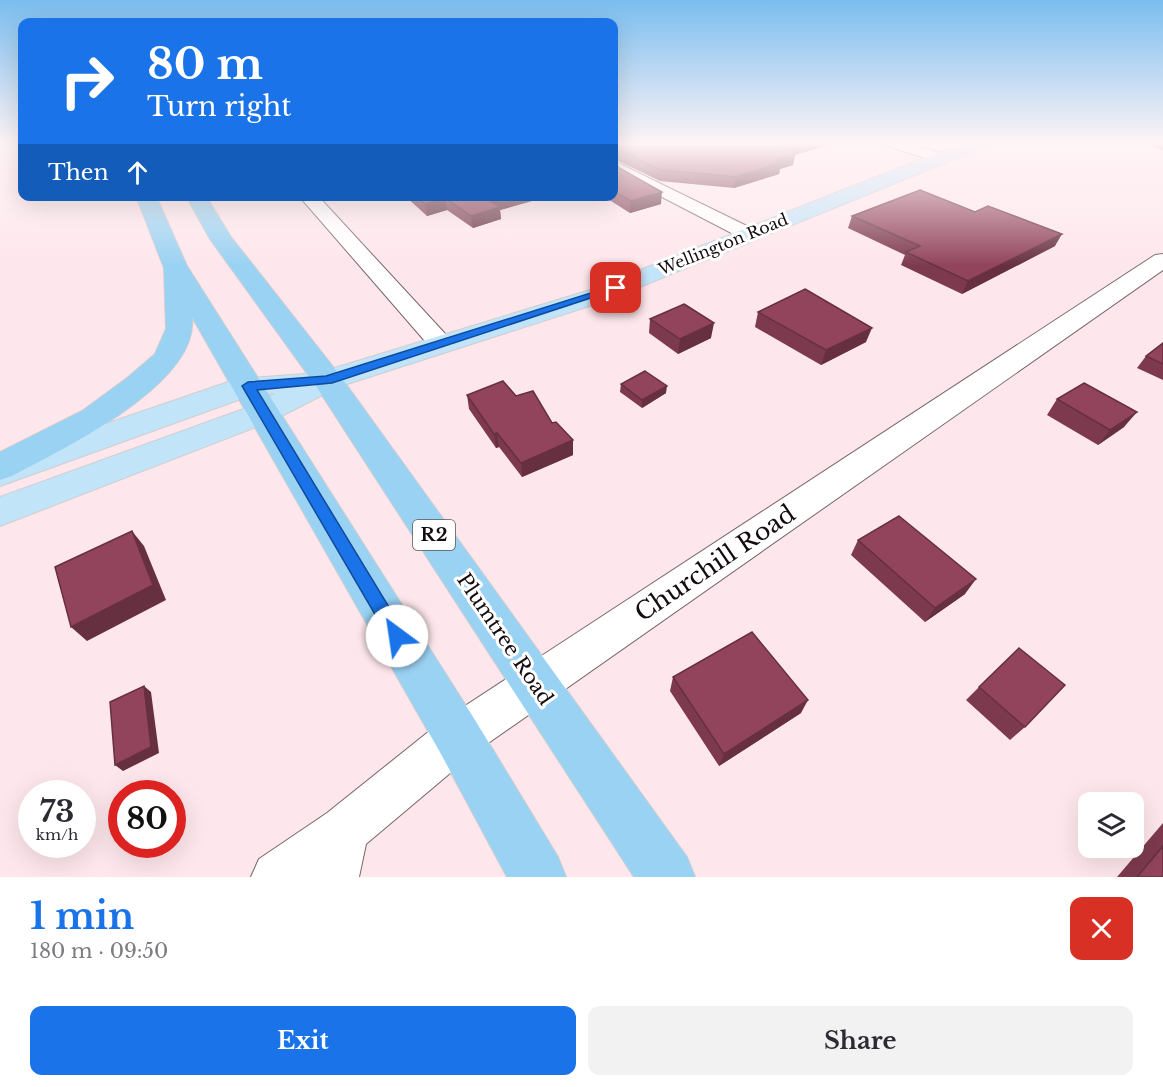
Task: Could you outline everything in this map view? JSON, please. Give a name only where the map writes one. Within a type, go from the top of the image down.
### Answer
[{"type":"highway","points":[[148,201],[175,266],[458,737],[538,877]]},
{"type":"highway","name":"Plumtree Road","points":[[199,201],[221,239],[327,380],[667,877]]},
{"type":"highway","points":[[0,467],[93,419],[138,385],[167,358],[180,329],[175,266]]},
{"type":"main road","name":"Wellington Road","points":[[255,400],[327,380],[596,296],[875,184]]},
{"type":"main road","points":[[0,473],[255,400]]},
{"type":"main road","points":[[0,512],[255,400]]},
{"type":"street","points":[[649,184],[748,234]]},
{"type":"street","points":[[312,201],[440,343]]},
{"type":"street","name":"Churchill Road","points":[[277,877],[344,830],[458,737],[1163,260]]},
{"type":"street","points":[[333,877],[344,830]]},
{"type":"building","points":[[618,184],[648,184],[662,192],[631,201],[618,193]]},
{"type":"building","points":[[920,190],[975,212],[988,206],[1062,234],[968,281],[906,252],[920,246],[852,216]]},
{"type":"building","points":[[449,201],[490,201],[500,207],[471,216]]},
{"type":"building","points":[[805,289],[872,328],[826,350],[758,312]]},
{"type":"building","points":[[684,304],[714,323],[680,339],[650,319]]},
{"type":"building","points":[[1163,343],[1163,364],[1146,356]]},
{"type":"building","points":[[645,371],[667,386],[642,400],[621,384]]},
{"type":"building","points":[[503,381],[516,396],[533,391],[552,423],[556,422],[573,440],[521,463],[497,433],[494,434],[467,395]]},
{"type":"building","points":[[1084,383],[1137,412],[1110,430],[1057,399]]},
{"type":"building","points":[[899,516],[976,579],[935,608],[858,540]]},
{"type":"building","points":[[132,531],[153,585],[71,627],[55,567]]},
{"type":"building","points":[[752,632],[808,700],[724,754],[673,677]]},
{"type":"building","points":[[1019,648],[1065,685],[1025,727],[979,687]]},
{"type":"building","points":[[144,686],[151,747],[115,765],[110,702]]},
{"type":"building","points":[[1163,846],[1163,877],[1137,877]]},
{"type":"route","points":[[397,636],[248,386],[327,380],[616,288]]}]
